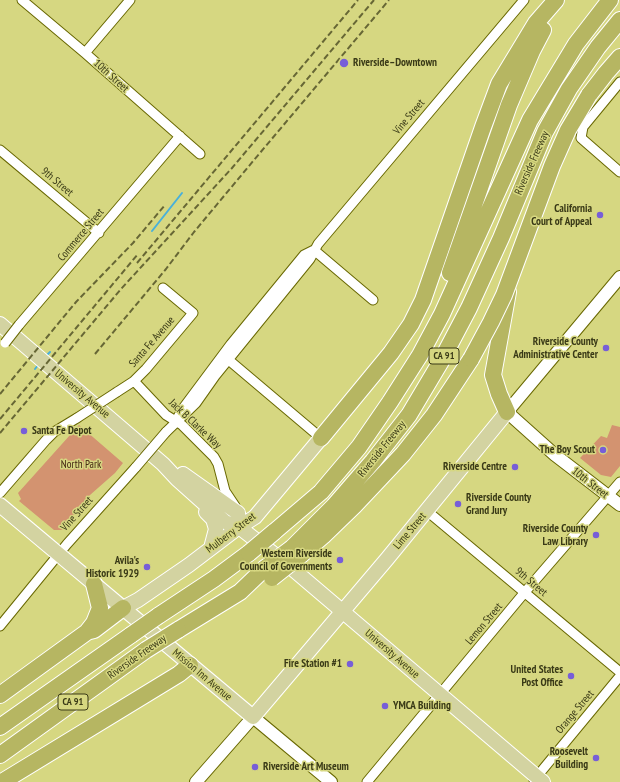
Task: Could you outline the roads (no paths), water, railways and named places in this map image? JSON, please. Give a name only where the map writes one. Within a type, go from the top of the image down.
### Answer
[{"type":"highway","points":[[320,438],[391,352],[411,324],[423,300],[499,84],[536,23],[556,0]]},
{"type":"highway","points":[[442,314],[448,279],[518,83],[532,51],[560,0]]},
{"type":"highway","name":"Riverside Freeway","points":[[0,727],[158,616],[214,579],[249,553],[321,492],[359,447],[420,355],[442,314],[530,120],[576,44],[610,0]]},
{"type":"highway","name":"Riverside Freeway","points":[[0,755],[146,650],[240,592],[260,587],[268,574],[296,552],[409,415],[440,363],[469,308],[546,132],[569,89],[598,47],[620,20]]},
{"type":"highway","points":[[296,552],[323,536],[354,506],[403,454],[434,415],[471,359],[504,294],[552,166],[568,130],[589,95],[620,57]]},
{"type":"highway","points":[[507,412],[499,394],[494,375],[515,255],[521,233],[543,171],[546,132]]},
{"type":"highway","points":[[0,695],[87,632],[94,622],[100,608],[94,584]]},
{"type":"highway","points":[[87,632],[94,630],[123,608]]},
{"type":"highway","points":[[2,782],[179,674],[190,665]]},
{"type":"main road","name":"Lime Street","points":[[196,782],[427,512],[507,412],[620,277]]},
{"type":"main road","name":"University Avenue","points":[[0,324],[163,464],[177,479],[225,522],[231,525],[238,520]]},
{"type":"main road","name":"10th Street","points":[[507,412],[555,455],[620,505]]},
{"type":"main road","name":"Mulberry Street","points":[[123,608],[138,600],[211,548],[238,520],[255,517],[320,438]]},
{"type":"main road","name":"University Avenue","points":[[163,464],[181,473],[238,520],[537,780]]},
{"type":"main road","points":[[198,498],[199,505],[213,519],[215,524],[216,529],[211,548]]},
{"type":"main road","name":"Mission Inn Avenue","points":[[0,505],[331,782]]},
{"type":"street","name":"10th Street","points":[[22,0],[200,154]]},
{"type":"street","points":[[85,53],[130,0]]},
{"type":"street","name":"Vine Street","points":[[0,626],[94,512],[176,421],[184,407],[310,259],[314,250],[524,0]]},
{"type":"street","points":[[620,82],[583,127],[581,138],[620,172]]},
{"type":"street","name":"Commerce Street","points":[[3,346],[180,136]]},
{"type":"street","name":"9th Street","points":[[0,150],[99,233]]},
{"type":"street","points":[[314,250],[374,300]]},
{"type":"street","name":"Santa Fe Avenue","points":[[0,493],[54,432],[134,381],[193,313],[163,288]]},
{"type":"street","points":[[225,358],[320,438]]},
{"type":"street","name":"Jack B Clarke Way","points":[[134,381],[166,415],[182,425],[218,464],[225,492],[234,504],[238,520]]},
{"type":"street","name":"Lemon Street","points":[[367,782],[525,592],[620,482]]},
{"type":"street","name":"9th Street","points":[[427,512],[620,672]]},
{"type":"street","name":"Orange Street","points":[[537,780],[620,676]]},
{"type":"waterway","points":[[152,231],[182,193]]},
{"type":"waterway","points":[[45,357],[50,352]]},
{"type":"waterway","points":[[35,369],[38,365]]},
{"type":"railway","points":[[137,263],[358,0]]},
{"type":"railway","points":[[0,433],[121,289],[232,168],[374,0]]},
{"type":"railway","points":[[95,354],[166,269],[194,232],[389,0]]},
{"type":"railway","points":[[0,394],[76,302],[133,243],[165,205]]},
{"type":"railway","points":[[0,419],[138,254]]},
{"type":"place","name":"Riverside–Downtown","points":[[344,63]]},
{"type":"place","name":"California Court of Appeal","points":[[600,215]]},
{"type":"place","name":"Riverside County Administrative Center","points":[[606,348]]},
{"type":"place","name":"Santa Fe Depot","points":[[24,431]]},
{"type":"place","name":"The Boy Scout","points":[[603,450]]},
{"type":"place","name":"Riverside Centre","points":[[515,467]]},
{"type":"place","name":"Riverside County Grand Jury","points":[[458,504]]},
{"type":"place","name":"Riverside County Law Library","points":[[596,535]]},
{"type":"place","name":"Western Riverside Council of Governments","points":[[340,560]]},
{"type":"place","name":"Avila's Historic 1929","points":[[147,567]]},
{"type":"place","name":"Fire Station #1","points":[[350,664]]},
{"type":"place","name":"United States Post Office","points":[[571,676]]},
{"type":"place","name":"YMCA Building","points":[[385,706]]},
{"type":"place","name":"Roosevelt Building","points":[[596,758]]},
{"type":"place","name":"Riverside Art Museum","points":[[255,767]]},
{"type":"park label","name":"North Park","points":[[81,465]]}]
